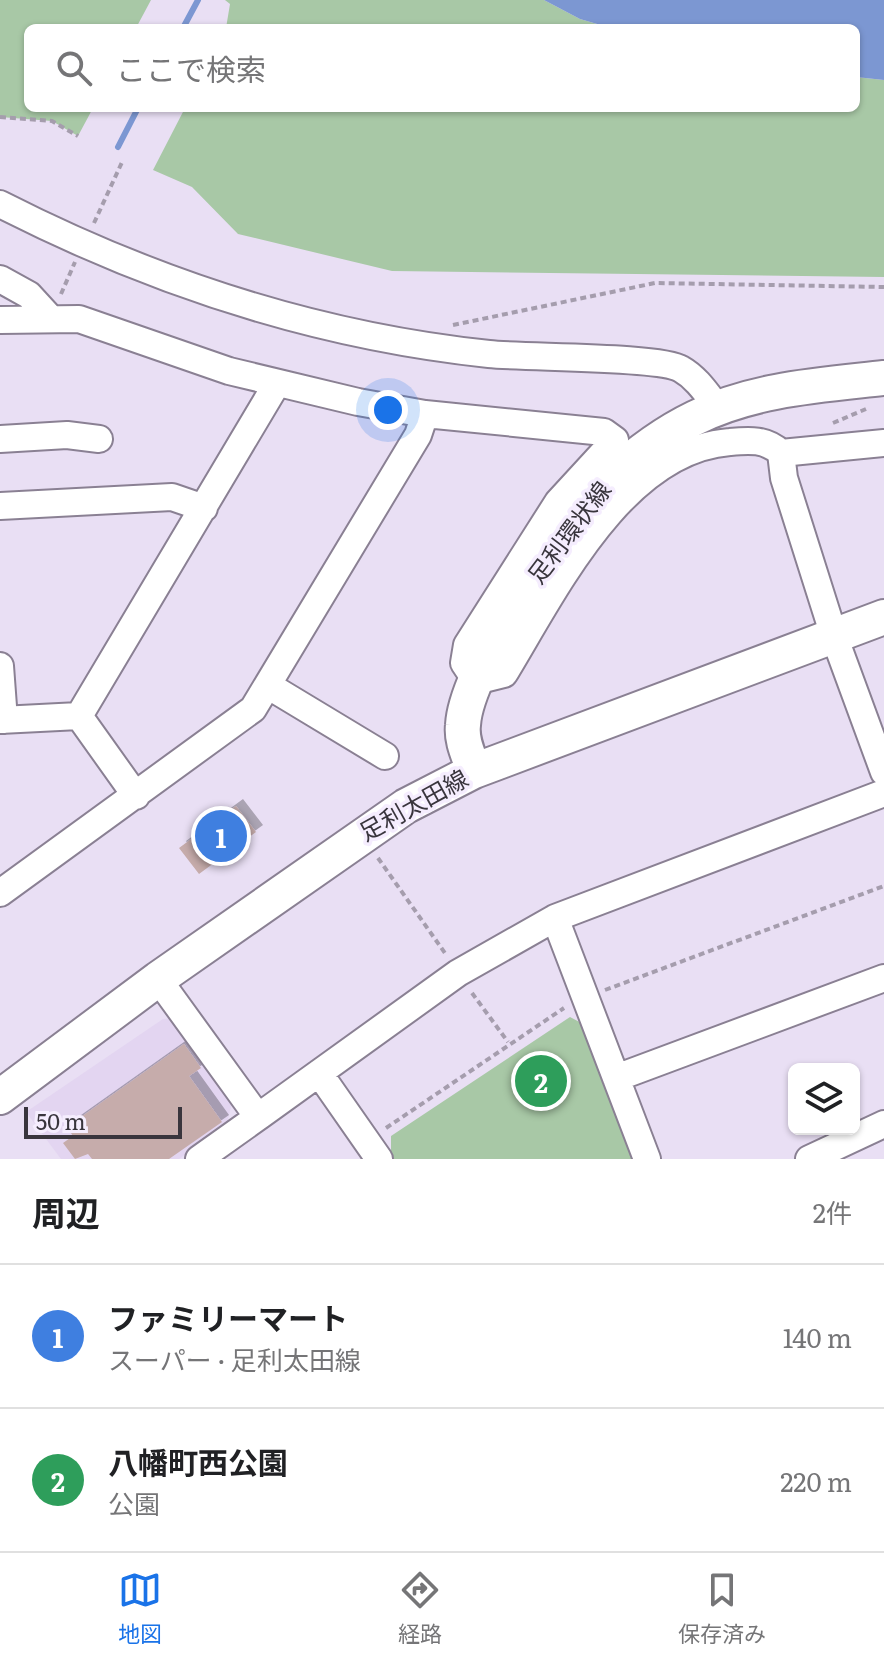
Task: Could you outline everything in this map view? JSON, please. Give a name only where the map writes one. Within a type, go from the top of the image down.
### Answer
[{"type":"main road","name":"足利環状線","points":[[474,771],[462,727],[484,661],[570,526],[610,478],[656,440],[718,408],[795,389],[877,392]]},
{"type":"main road","name":"足利太田線","points":[[2,1092],[361,834],[406,806],[474,771],[884,617]]},
{"type":"street","points":[[0,204],[132,266],[270,312],[394,340],[455,350],[671,365],[698,383],[718,408]]},
{"type":"street","points":[[0,279],[55,310],[152,347],[276,385],[425,414],[595,428],[615,440],[558,502],[467,645],[464,663],[476,681],[504,674],[595,531],[623,499],[670,461],[694,447],[720,442],[764,442],[781,453],[884,443]]},
{"type":"street","points":[[0,320],[55,310]]},
{"type":"street","points":[[79,716],[276,385]]},
{"type":"street","points":[[0,893],[253,709],[418,435],[425,414]]},
{"type":"street","points":[[0,439],[67,435],[99,439]]},
{"type":"street","points":[[781,453],[784,478],[834,636],[884,772]]},
{"type":"street","points":[[0,506],[172,497],[204,508]]},
{"type":"street","points":[[0,666],[2,720],[79,716]]},
{"type":"street","points":[[269,686],[385,756]]},
{"type":"street","points":[[79,716],[136,796]]},
{"type":"street","points":[[199,1159],[458,973],[555,918],[884,793]]},
{"type":"street","points":[[555,918],[647,1159]]},
{"type":"street","points":[[616,1078],[884,978]]},
{"type":"street","points":[[158,979],[258,1117]]},
{"type":"street","points":[[319,1073],[379,1159]]},
{"type":"street","points":[[809,1159],[884,1124]]},
{"type":"path","points":[[0,117],[52,121],[78,136]]},
{"type":"path","points":[[88,236],[123,160]]},
{"type":"path","points":[[55,310],[77,259]]},
{"type":"path","points":[[451,325],[655,283],[884,287]]},
{"type":"path","points":[[829,425],[877,392]]},
{"type":"path","points":[[376,855],[508,1042]]},
{"type":"shaded area","points":[[173,1018],[232,1103],[227,1123],[179,1159],[61,1159],[26,1112],[163,1019]]},
{"type":"green space","points":[[0,0],[151,0],[138,24],[24,24],[24,112],[91,112],[78,136],[52,121],[0,117]]},
{"type":"green space","points":[[225,0],[544,0],[580,19],[597,24],[227,24],[230,4]]},
{"type":"green space","points":[[860,77],[884,80],[884,277],[392,271],[238,234],[192,187],[153,170],[183,112],[860,112]]},
{"type":"green space","points":[[570,1017],[587,1026],[637,1159],[391,1159],[391,1136]]},
{"type":"water","points":[[544,0],[884,0],[884,80],[860,77],[860,24],[597,24],[580,19]]},
{"type":"building","points":[[236,806],[256,832],[199,874],[179,848]]},
{"type":"building","points":[[184,1044],[201,1068],[189,1076],[222,1122],[169,1159],[92,1159],[88,1154],[75,1159],[63,1143],[73,1136],[67,1127]]},
{"type":"waterway","points":[[185,24],[198,0]]},
{"type":"waterway","points":[[118,147],[136,112]]},
{"type":"place","name":"ファミリーマート","points":[[221,836]]},
{"type":"place","name":"八幡町西公園","points":[[541,1081]]}]
